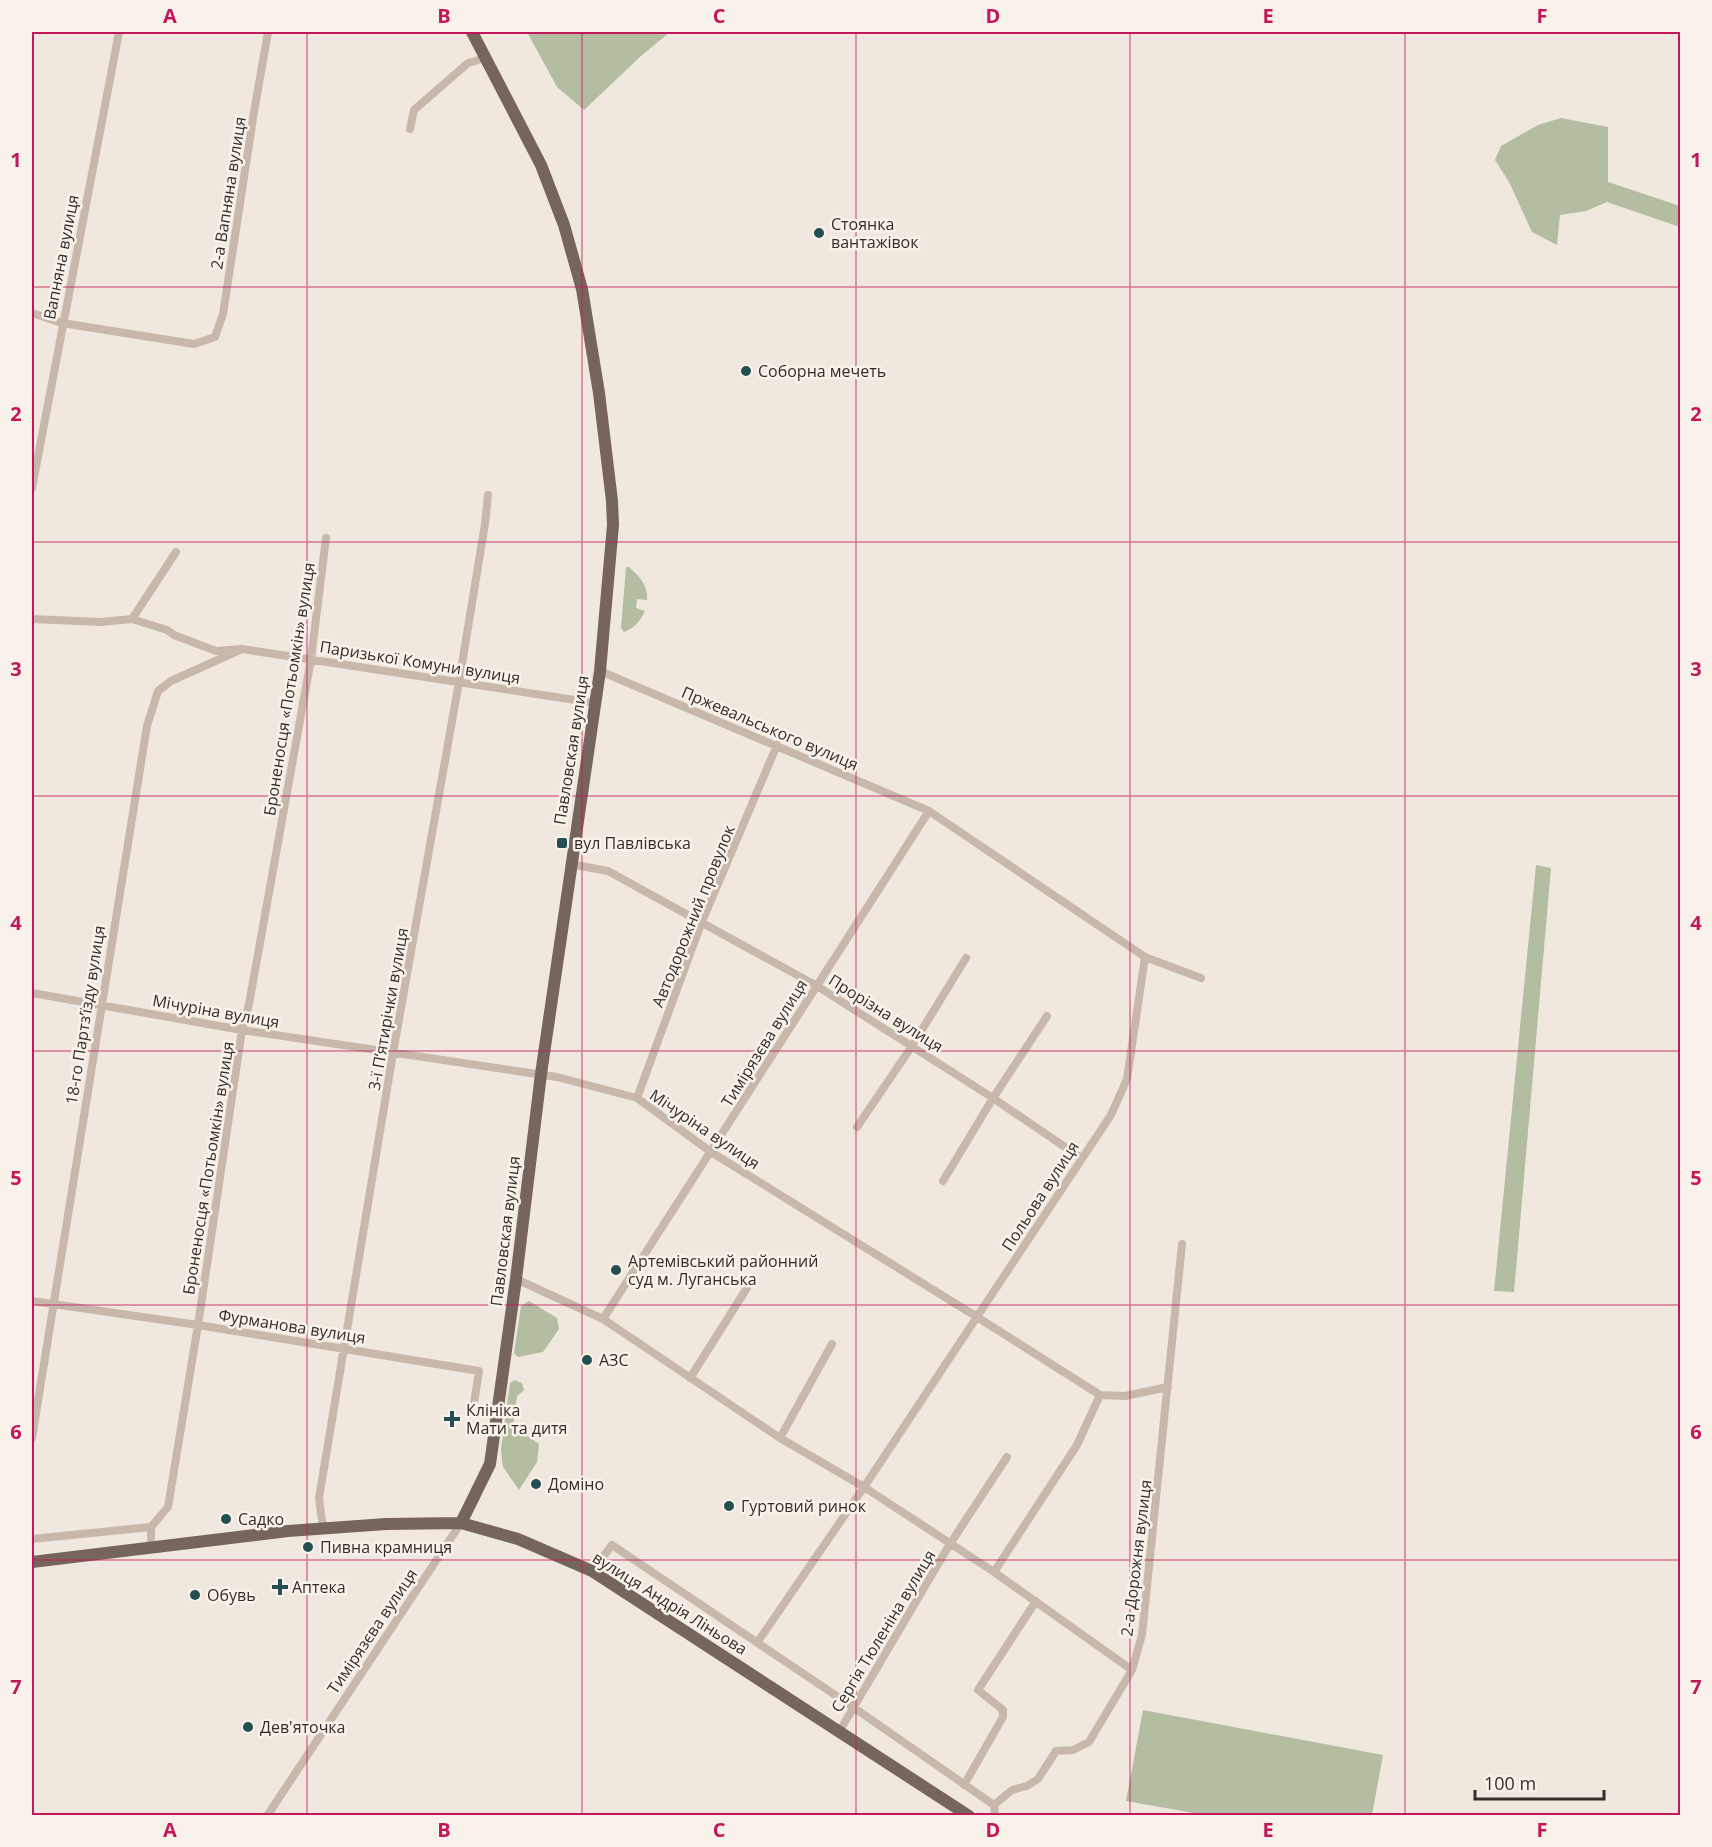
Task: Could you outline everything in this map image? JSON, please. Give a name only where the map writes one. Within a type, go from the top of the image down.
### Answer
[{"type":"main road","name":"Павловская вулиця","points":[[461,1523],[490,1464],[570,864],[600,671],[612,525],[612,501],[599,393],[582,289],[564,225],[541,165],[472,32]]},
{"type":"main road","name":"вулиця Андрія Ліньова","points":[[32,1562],[323,1528],[461,1523],[518,1539],[592,1571],[969,1815]]},
{"type":"street","name":"Вапняна вулиця","points":[[32,489],[119,32]]},
{"type":"street","name":"2-а Вапняна вулиця","points":[[62,323],[194,344],[215,337],[223,314],[268,32]]},
{"type":"street","points":[[410,129],[414,110],[468,63],[485,58]]},
{"type":"street","points":[[32,313],[62,323]]},
{"type":"street","name":"3-ї П’ятирічки вулиця","points":[[323,1528],[319,1498],[393,1053],[459,682],[488,495]]},
{"type":"street","name":"Броненосця «Потьомкін» вулиця","points":[[150,1527],[168,1507],[242,1030],[249,1004],[310,659],[326,538]]},
{"type":"street","points":[[132,619],[176,552]]},
{"type":"street","name":"Паризької Комуни вулиця","points":[[32,619],[101,622],[132,619],[167,630],[174,635],[216,651],[243,649],[595,703]]},
{"type":"street","name":"18-го Партз’їзду вулиця","points":[[32,1438],[100,1005],[147,726],[158,691],[171,681],[243,649]]},
{"type":"street","name":"Пржевальського вулиця","points":[[600,671],[929,811]]},
{"type":"street","name":"Автодорожний провулок","points":[[637,1098],[701,924],[777,745]]},
{"type":"street","points":[[929,811],[1145,957],[1201,978]]},
{"type":"street","name":"Тимірязєва вулиця","points":[[603,1319],[929,811]]},
{"type":"street","name":"Прорізна вулиця","points":[[570,864],[608,871],[817,986],[993,1098],[1081,1158]]},
{"type":"street","name":"Польова вулиця","points":[[757,1643],[864,1487],[1111,1115],[1127,1079],[1145,957]]},
{"type":"street","points":[[857,1127],[912,1046],[966,958]]},
{"type":"street","name":"Мічуріна вулиця","points":[[32,993],[242,1030],[541,1074],[637,1098],[711,1152],[1100,1395]]},
{"type":"street","points":[[943,1181],[993,1098],[1047,1016]]},
{"type":"street","name":"2-а Дорожня вулиця","points":[[994,1805],[1012,1790],[1027,1786],[1038,1779],[1056,1750],[1073,1750],[1089,1742],[1132,1670],[1142,1635],[1182,1244]]},
{"type":"street","points":[[516,1279],[603,1319],[780,1438],[864,1487],[994,1572],[1132,1670]]},
{"type":"street","points":[[690,1378],[747,1288]]},
{"type":"street","name":"Фурманова вулиця","points":[[32,1301],[345,1348],[478,1371],[474,1403]]},
{"type":"street","points":[[780,1438],[832,1344]]},
{"type":"street","points":[[994,1572],[1077,1445],[1100,1395],[1125,1396],[1168,1388]]},
{"type":"street","name":"Сергія Тюленіна вулиця","points":[[839,1732],[950,1544],[1007,1457]]},
{"type":"street","name":"Тимірязєва вулиця","points":[[267,1815],[461,1523]]},
{"type":"street","points":[[32,1539],[150,1527],[151,1548]]},
{"type":"street","points":[[592,1571],[612,1545],[854,1707],[994,1805],[995,1815]]},
{"type":"street","points":[[964,1785],[1003,1717],[1003,1710],[978,1690],[1036,1602]]},
{"type":"green space","points":[[527,32],[670,32],[584,110],[557,87]]},
{"type":"green space","points":[[1561,118],[1608,127],[1608,182],[1680,206],[1680,227],[1607,202],[1586,211],[1560,215],[1557,245],[1532,232],[1509,182],[1495,160],[1501,146],[1538,125]]},
{"type":"green space","points":[[626,567],[637,574],[646,590],[647,600],[637,599],[636,608],[645,611],[637,624],[624,632],[621,628]]},
{"type":"green space","points":[[1536,865],[1551,868],[1514,1292],[1494,1291]]},
{"type":"green space","points":[[529,1301],[557,1318],[559,1329],[543,1352],[518,1357],[514,1353],[521,1306]]},
{"type":"green space","points":[[515,1380],[522,1383],[524,1390],[517,1396],[513,1426],[539,1444],[537,1462],[519,1490],[503,1467],[501,1449],[510,1383]]},
{"type":"green space","points":[[1143,1710],[1383,1755],[1372,1815],[1205,1815],[1126,1801]]},
{"type":"place","name":"Стоянка вантажівок","points":[[819,233]]},
{"type":"place","name":"Соборна мечеть","points":[[746,371]]},
{"type":"place","name":"вул Павлівська","points":[[562,843]]},
{"type":"place","name":"Артемівський районний суд м. Луганська","points":[[616,1270]]},
{"type":"place","name":"АЗС","points":[[587,1360]]},
{"type":"place","name":"Клініка Мати та дитя","points":[[452,1419]]},
{"type":"place","name":"Доміно","points":[[536,1484]]},
{"type":"place","name":"Гуртовий ринок","points":[[729,1506]]},
{"type":"place","name":"Садко","points":[[226,1519]]},
{"type":"place","name":"Пивна крамниця","points":[[308,1547]]},
{"type":"place","name":"Аптека","points":[[280,1587]]},
{"type":"place","name":"Обувь","points":[[195,1595]]},
{"type":"place","name":"Дев'яточка","points":[[248,1727]]}]
